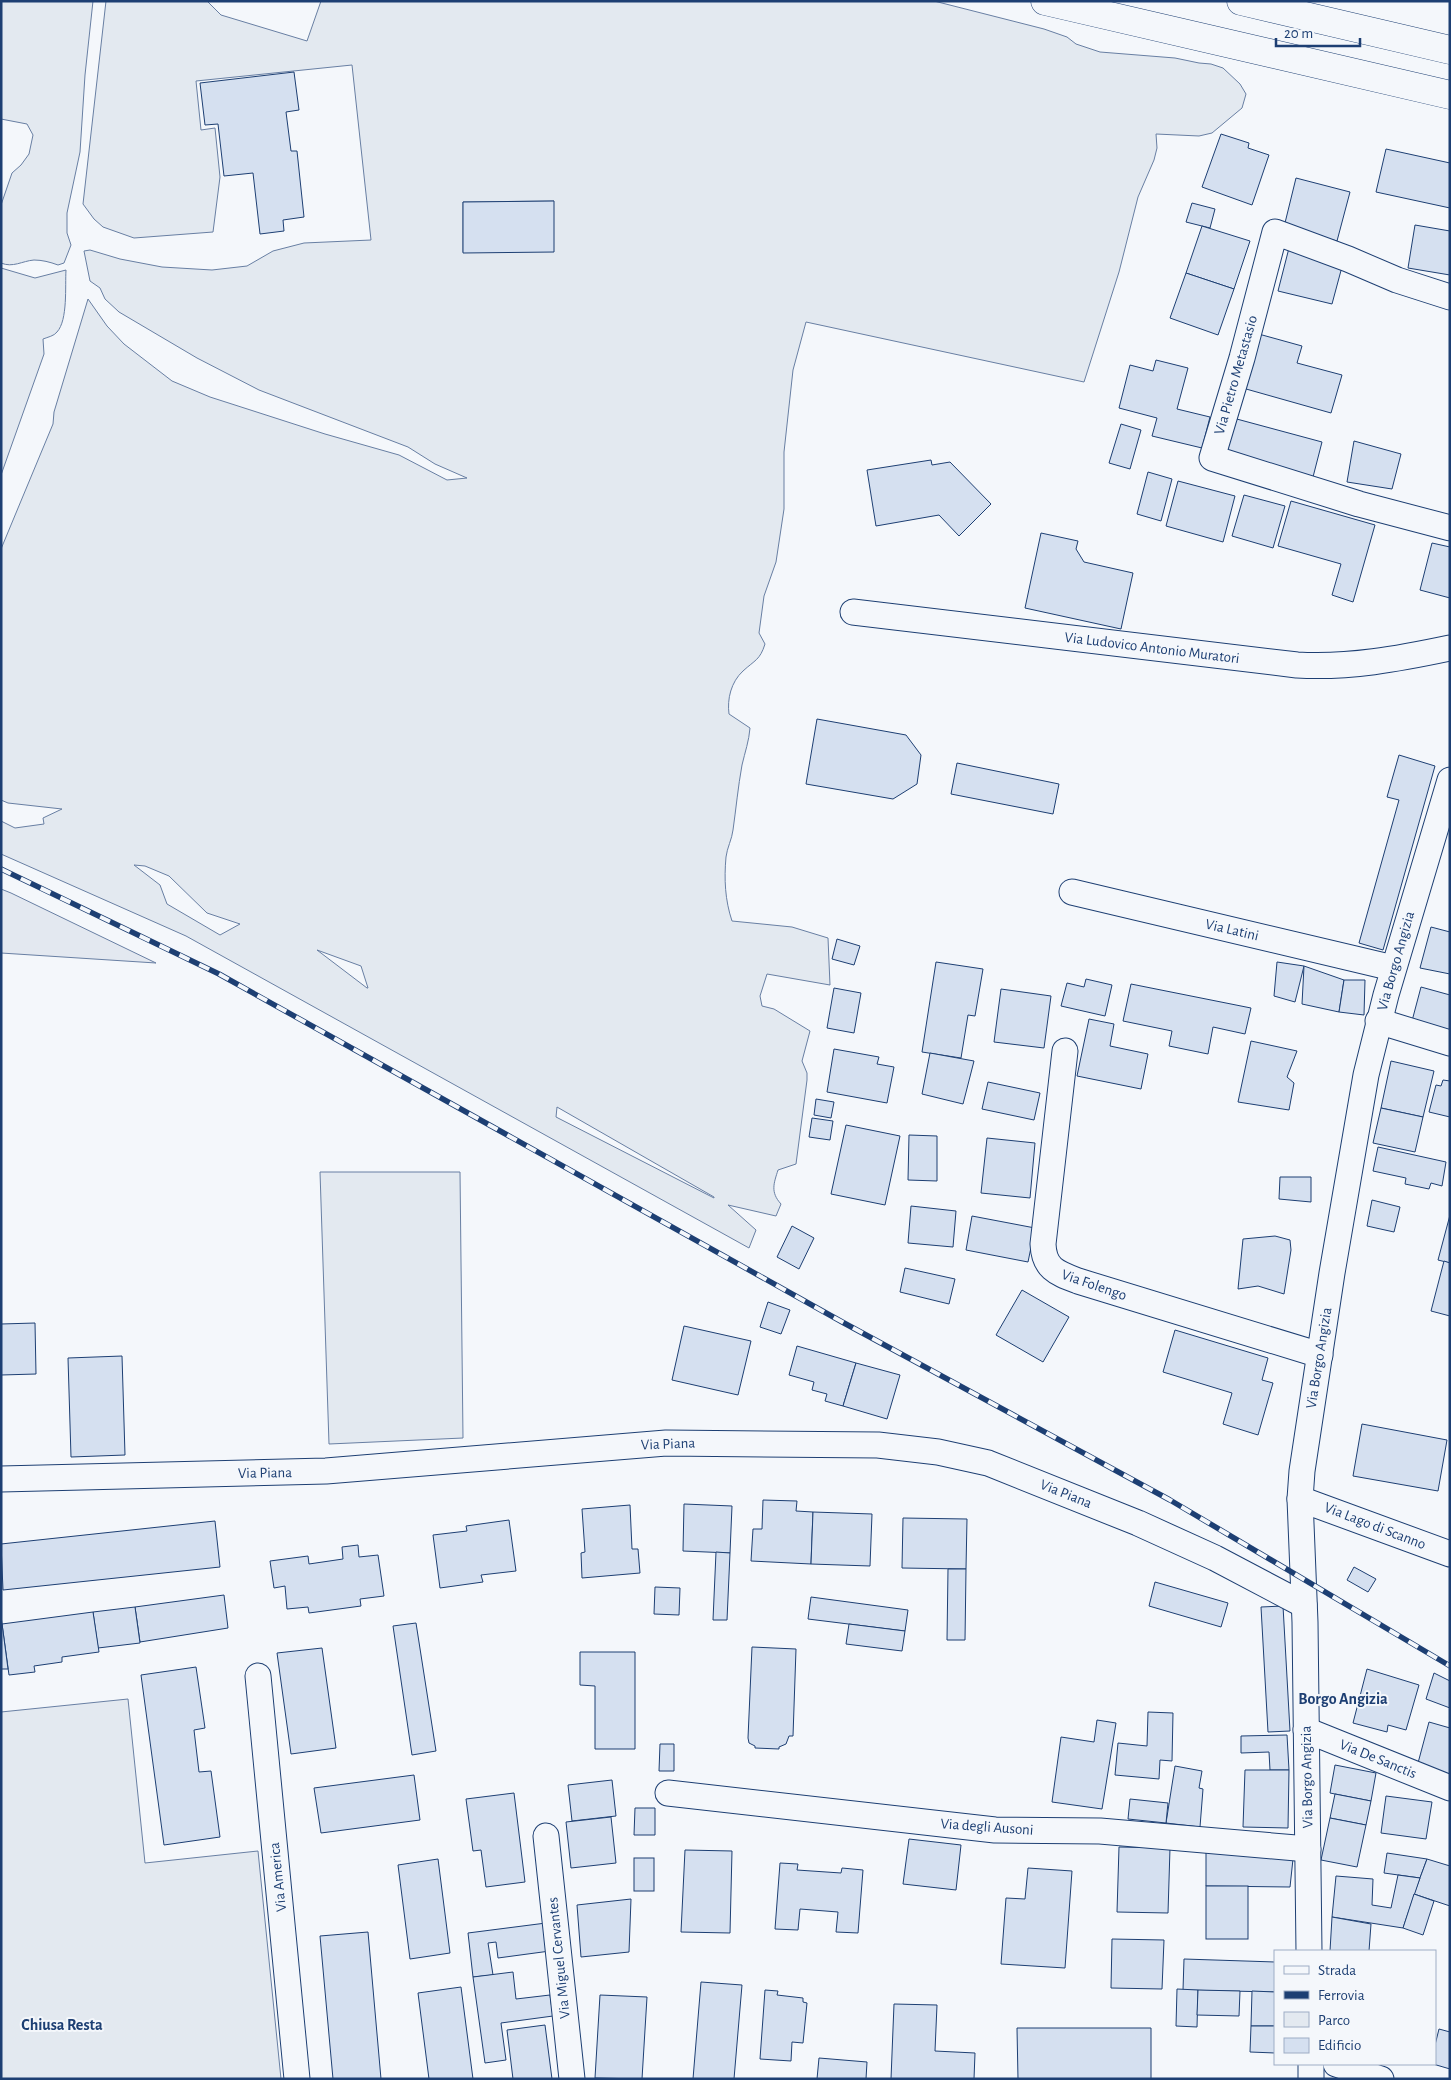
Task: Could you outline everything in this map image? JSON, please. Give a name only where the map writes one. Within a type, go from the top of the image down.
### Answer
[{"type":"highway","points":[[1045,1],[1450,95]]},
{"type":"highway","points":[[1241,1],[1450,50]]},
{"type":"street","name":"Via Pietro Metastasio","points":[[1450,297],[1397,280],[1348,259],[1275,232],[1242,358],[1212,458],[1359,504],[1450,528]]},
{"type":"street","name":"Via Ludovico Antonio Muratori","points":[[853,612],[1296,665],[1328,667],[1450,648]]},
{"type":"street","name":"Via Borgo Angizia","points":[[1309,1950],[1304,1605],[1300,1499],[1302,1471],[1332,1273],[1363,1093],[1378,1021],[1450,780]]},
{"type":"street","name":"Via Latini","points":[[1072,892],[1393,968]]},
{"type":"street","points":[[1378,1021],[1450,1043]]},
{"type":"street","name":"Via Folengo","points":[[1065,1051],[1043,1244],[1044,1257],[1052,1269],[1078,1281],[1320,1355]]},
{"type":"street","name":"Via Piana","points":[[1,1479],[326,1472],[666,1443],[878,1445],[938,1452],[988,1464],[1138,1523],[1215,1558],[1304,1605]]},
{"type":"street","name":"Via Lago di Scanno","points":[[1300,1499],[1450,1554]]},
{"type":"street","name":"Via America","points":[[258,1676],[298,2079]]},
{"type":"street","name":"Via De Sanctis","points":[[1306,1730],[1450,1788]]},
{"type":"street","name":"Via degli Ausoni","points":[[668,1793],[995,1830],[1100,1831],[1308,1849]]},
{"type":"street","name":"Via Miguel Cervantes","points":[[546,1836],[572,2079]]},
{"type":"street","points":[[1310,2065],[1311,2079]]},
{"type":"street","points":[[1339,2065],[1381,2079]]},
{"type":"green space","points":[[1,1],[93,1],[85,75],[80,152],[67,213],[67,233],[71,245],[64,263],[58,265],[37,260],[14,265],[1,263],[1,205],[12,173],[29,154],[33,135],[27,124],[1,119]]},
{"type":"green space","points":[[106,1],[207,1],[221,15],[307,41],[321,1],[934,1],[1044,29],[1067,37],[1076,44],[1100,52],[1175,58],[1211,64],[1223,68],[1240,84],[1246,94],[1242,108],[1212,133],[1199,136],[1156,134],[1157,148],[1154,160],[1138,197],[1119,272],[1084,382],[806,322],[793,370],[784,452],[784,509],[776,562],[764,596],[759,633],[765,644],[759,657],[735,680],[729,697],[729,714],[750,728],[742,765],[732,833],[727,850],[725,881],[726,897],[732,921],[792,927],[828,938],[830,985],[767,974],[760,996],[762,1006],[774,1009],[810,1031],[802,1061],[807,1073],[807,1080],[796,1164],[778,1170],[774,1191],[781,1204],[776,1216],[728,1205],[756,1230],[749,1248],[186,936],[1,854],[1,821],[15,828],[44,824],[43,818],[62,809],[8,803],[1,800],[1,549],[53,424],[54,412],[88,299],[107,326],[124,344],[172,381],[210,397],[325,434],[399,455],[447,480],[467,478],[435,464],[408,447],[259,390],[197,358],[119,312],[105,299],[100,288],[90,281],[84,251],[90,250],[120,259],[162,267],[212,270],[247,266],[273,251],[304,243],[371,240],[352,65],[196,81],[201,130],[215,128],[220,177],[213,232],[134,238],[103,227],[94,219],[83,204]],"holes":[[[553,201],[554,201],[463,252],[463,202]],[[134,865],[145,866],[169,876],[207,913],[240,924],[220,935],[167,904],[160,885]],[[317,950],[361,966],[367,988]],[[557,1107],[714,1198],[556,1117]]]},
{"type":"green space","points":[[1,268],[35,278],[66,270],[65,302],[61,327],[56,333],[43,339],[44,354],[1,475]]},
{"type":"green space","points":[[320,1172],[460,1172],[463,1438],[329,1444]]},
{"type":"green space","points":[[128,1699],[145,1863],[258,1851],[281,2079],[1,2079],[1,1712]]},
{"type":"shaded area","points":[[1,889],[11,893],[156,963],[1,953]]},
{"type":"building","points":[[294,72],[299,110],[286,112],[291,151],[297,151],[304,217],[283,220],[284,231],[260,234],[253,173],[224,176],[218,124],[205,125],[200,83]]},
{"type":"building","points":[[1221,134],[1249,143],[1248,148],[1269,155],[1252,205],[1202,187]]},
{"type":"building","points":[[1386,149],[1450,163],[1450,208],[1376,192]]},
{"type":"building","points":[[1296,178],[1350,192],[1337,241],[1284,227]]},
{"type":"building","points":[[554,201],[554,252],[463,253],[463,202]]},
{"type":"building","points":[[1192,203],[1215,209],[1210,228],[1186,222]]},
{"type":"building","points":[[1415,225],[1450,231],[1450,275],[1408,268]]},
{"type":"building","points":[[1202,226],[1250,241],[1234,289],[1186,273]]},
{"type":"building","points":[[1289,248],[1343,263],[1332,304],[1278,291]]},
{"type":"building","points":[[1186,273],[1234,289],[1218,335],[1170,318]]},
{"type":"building","points":[[1255,333],[1302,346],[1297,363],[1342,375],[1331,413],[1239,387]]},
{"type":"building","points":[[1156,360],[1188,368],[1177,409],[1210,417],[1202,448],[1152,436],[1157,418],[1119,408],[1130,365],[1153,371]]},
{"type":"building","points":[[1233,418],[1322,442],[1313,477],[1224,453]]},
{"type":"building","points":[[1121,424],[1141,430],[1130,469],[1109,463]]},
{"type":"building","points":[[1354,441],[1401,454],[1392,489],[1347,482]]},
{"type":"building","points":[[931,460],[932,465],[950,462],[991,504],[959,536],[939,515],[876,526],[867,470]]},
{"type":"building","points":[[1148,472],[1172,479],[1161,521],[1137,514]]},
{"type":"building","points":[[1178,481],[1235,496],[1223,542],[1166,526]]},
{"type":"building","points":[[1244,495],[1285,506],[1273,548],[1232,536]]},
{"type":"building","points":[[1291,501],[1375,525],[1353,602],[1332,595],[1341,564],[1278,546]]},
{"type":"building","points":[[1041,533],[1078,541],[1076,549],[1084,562],[1133,573],[1121,629],[1025,608]]},
{"type":"building","points":[[1432,543],[1450,547],[1450,598],[1420,590]]},
{"type":"building","points":[[817,719],[906,735],[921,755],[917,784],[893,799],[806,784]]},
{"type":"building","points":[[1399,755],[1435,766],[1383,950],[1359,943],[1399,800],[1387,797]]},
{"type":"building","points":[[957,763],[1059,784],[1053,814],[951,794]]},
{"type":"building","points":[[1431,927],[1450,932],[1450,974],[1420,968]]},
{"type":"building","points":[[837,939],[860,946],[854,965],[832,959]]},
{"type":"building","points":[[936,962],[983,969],[975,1016],[968,1015],[961,1058],[922,1052]]},
{"type":"building","points":[[1277,962],[1304,966],[1295,1002],[1274,996]]},
{"type":"building","points":[[1304,966],[1344,980],[1339,1012],[1302,1004]]},
{"type":"building","points":[[1086,979],[1112,985],[1105,1016],[1061,1006],[1067,983],[1084,987]]},
{"type":"building","points":[[1344,980],[1365,980],[1364,1015],[1339,1012]]},
{"type":"building","points":[[1131,984],[1251,1008],[1245,1034],[1213,1027],[1208,1054],[1169,1046],[1172,1031],[1123,1021]]},
{"type":"building","points":[[1421,987],[1450,995],[1450,1032],[1412,1021]]},
{"type":"building","points":[[834,988],[861,993],[854,1033],[827,1028]]},
{"type":"building","points":[[1001,989],[1051,996],[1044,1048],[994,1042]]},
{"type":"building","points":[[1089,1019],[1114,1024],[1110,1046],[1148,1054],[1141,1089],[1077,1076]]},
{"type":"building","points":[[1251,1041],[1297,1051],[1287,1077],[1294,1083],[1289,1110],[1238,1102]]},
{"type":"building","points":[[834,1049],[879,1057],[877,1064],[894,1067],[887,1103],[827,1092]]},
{"type":"building","points":[[930,1053],[974,1061],[963,1104],[922,1094]]},
{"type":"building","points":[[1391,1061],[1434,1071],[1423,1117],[1381,1108]]},
{"type":"building","points":[[1443,1080],[1450,1081],[1450,1117],[1429,1112],[1436,1085],[1441,1086]]},
{"type":"building","points":[[988,1082],[1040,1093],[1034,1120],[982,1109]]},
{"type":"building","points":[[816,1099],[834,1102],[831,1118],[814,1115]]},
{"type":"building","points":[[1381,1108],[1423,1117],[1415,1152],[1373,1143]]},
{"type":"building","points":[[812,1118],[833,1121],[830,1140],[809,1137]]},
{"type":"building","points":[[846,1125],[900,1136],[885,1205],[831,1194]]},
{"type":"building","points":[[909,1135],[937,1136],[937,1181],[908,1180]]},
{"type":"building","points":[[987,1138],[1035,1143],[1030,1198],[981,1193]]},
{"type":"building","points":[[1378,1147],[1446,1162],[1442,1186],[1431,1183],[1429,1189],[1405,1184],[1406,1178],[1373,1171]]},
{"type":"building","points":[[1280,1177],[1311,1177],[1311,1202],[1279,1199]]},
{"type":"building","points":[[1372,1200],[1400,1207],[1394,1232],[1367,1226]]},
{"type":"building","points":[[911,1206],[956,1211],[953,1247],[908,1243]]},
{"type":"building","points":[[1450,1215],[1450,1263],[1438,1260]]},
{"type":"building","points":[[972,1216],[1035,1228],[1028,1262],[966,1250]]},
{"type":"building","points":[[792,1226],[814,1238],[799,1269],[777,1257]]},
{"type":"building","points":[[1275,1236],[1290,1240],[1291,1250],[1284,1294],[1258,1286],[1238,1289],[1243,1239]]},
{"type":"building","points":[[1444,1261],[1450,1263],[1450,1316],[1431,1311]]},
{"type":"building","points":[[905,1268],[955,1279],[949,1304],[900,1292]]},
{"type":"building","points":[[1022,1290],[1069,1317],[1043,1362],[996,1335]]},
{"type":"building","points":[[768,1302],[790,1310],[781,1334],[760,1327]]},
{"type":"building","points":[[35,1323],[36,1374],[1,1375],[1,1324]]},
{"type":"building","points":[[684,1326],[751,1341],[738,1395],[672,1380]]},
{"type":"building","points":[[1175,1330],[1268,1358],[1262,1380],[1273,1383],[1258,1435],[1223,1424],[1232,1393],[1163,1372]]},
{"type":"building","points":[[797,1346],[856,1363],[843,1406],[825,1401],[827,1394],[812,1390],[814,1382],[789,1375]]},
{"type":"building","points":[[122,1356],[125,1455],[71,1457],[68,1358]]},
{"type":"building","points":[[856,1363],[900,1375],[887,1419],[843,1406]]},
{"type":"building","points":[[1362,1424],[1447,1440],[1438,1491],[1353,1476]]},
{"type":"building","points":[[763,1500],[797,1501],[796,1511],[813,1512],[811,1564],[751,1561],[753,1529],[762,1529]]},
{"type":"building","points":[[684,1504],[732,1506],[730,1553],[683,1551]]},
{"type":"building","points":[[630,1505],[632,1549],[638,1549],[640,1573],[582,1578],[581,1553],[585,1552],[582,1509]]},
{"type":"building","points":[[813,1512],[872,1514],[870,1566],[811,1564]]},
{"type":"building","points":[[903,1518],[967,1519],[966,1569],[902,1568]]},
{"type":"building","points":[[509,1520],[516,1571],[481,1575],[483,1582],[440,1588],[433,1535],[467,1531],[466,1526]]},
{"type":"building","points":[[215,1521],[220,1567],[3,1590],[1,1544]]},
{"type":"building","points":[[358,1545],[359,1557],[378,1555],[384,1596],[360,1599],[361,1606],[309,1613],[308,1607],[287,1609],[285,1586],[274,1588],[270,1561],[308,1556],[309,1564],[343,1559],[342,1547]]},
{"type":"building","points":[[716,1552],[730,1553],[727,1620],[713,1620]]},
{"type":"building","points":[[1354,1567],[1376,1579],[1368,1592],[1347,1580]]},
{"type":"building","points":[[948,1569],[966,1569],[965,1640],[947,1640]]},
{"type":"building","points":[[1155,1582],[1228,1603],[1221,1627],[1149,1606]]},
{"type":"building","points":[[655,1587],[680,1588],[679,1615],[654,1614]]},
{"type":"building","points":[[224,1595],[228,1628],[140,1642],[135,1607]]},
{"type":"building","points":[[811,1597],[908,1610],[905,1631],[808,1619]]},
{"type":"building","points":[[1283,1606],[1290,1731],[1268,1732],[1261,1607]]},
{"type":"building","points":[[135,1607],[140,1643],[98,1648],[93,1612]]},
{"type":"building","points":[[93,1612],[99,1652],[62,1657],[62,1662],[34,1666],[35,1672],[9,1675],[2,1624]]},
{"type":"building","points":[[1,1616],[8,1669],[1,1669]]},
{"type":"building","points":[[416,1623],[436,1751],[412,1755],[393,1626]]},
{"type":"building","points":[[849,1624],[905,1631],[902,1651],[846,1644]]},
{"type":"building","points":[[752,1647],[796,1649],[793,1736],[789,1736],[786,1744],[779,1747],[779,1749],[755,1748],[755,1746],[749,1743]]},
{"type":"building","points":[[322,1648],[336,1748],[291,1754],[277,1653]]},
{"type":"building","points":[[580,1652],[635,1652],[635,1749],[595,1749],[595,1686],[580,1685]]},
{"type":"building","points":[[196,1667],[205,1728],[194,1730],[199,1772],[211,1771],[220,1837],[164,1845],[141,1675]]},
{"type":"building","points":[[1367,1669],[1419,1685],[1406,1730],[1388,1725],[1387,1732],[1353,1723]]},
{"type":"building","points":[[1434,1673],[1450,1681],[1450,1708],[1426,1699]]},
{"type":"building","points":[[1148,1712],[1173,1713],[1172,1761],[1160,1760],[1159,1779],[1115,1775],[1118,1743],[1147,1746]]},
{"type":"building","points":[[1097,1720],[1116,1723],[1102,1809],[1052,1802],[1061,1737],[1094,1742]]},
{"type":"building","points":[[1429,1722],[1450,1728],[1450,1776],[1418,1763]]},
{"type":"building","points":[[1287,1735],[1289,1770],[1270,1770],[1269,1752],[1241,1753],[1241,1736]]},
{"type":"building","points":[[660,1744],[674,1744],[674,1771],[659,1771]]},
{"type":"building","points":[[1335,1765],[1376,1773],[1371,1801],[1330,1793]]},
{"type":"building","points":[[1175,1766],[1202,1771],[1199,1788],[1203,1789],[1200,1827],[1166,1823]]},
{"type":"building","points":[[1245,1770],[1289,1770],[1288,1828],[1243,1827]]},
{"type":"building","points":[[414,1775],[420,1820],[321,1833],[314,1788]]},
{"type":"building","points":[[612,1780],[616,1816],[572,1821],[568,1785]]},
{"type":"building","points":[[514,1793],[525,1882],[486,1887],[481,1850],[473,1851],[466,1799]]},
{"type":"building","points":[[1335,1794],[1371,1801],[1366,1825],[1330,1818]]},
{"type":"building","points":[[1386,1796],[1432,1802],[1426,1839],[1381,1833]]},
{"type":"building","points":[[1130,1799],[1168,1803],[1166,1823],[1128,1819]]},
{"type":"building","points":[[635,1808],[655,1808],[655,1835],[634,1835]]},
{"type":"building","points":[[611,1817],[616,1863],[571,1868],[566,1822]]},
{"type":"building","points":[[1330,1818],[1366,1825],[1357,1867],[1321,1860]]},
{"type":"building","points":[[909,1839],[961,1845],[956,1890],[903,1884]]},
{"type":"building","points":[[1119,1847],[1170,1848],[1168,1913],[1117,1912]]},
{"type":"building","points":[[685,1850],[732,1851],[730,1933],[681,1932]]},
{"type":"building","points":[[1206,1852],[1293,1859],[1290,1887],[1206,1886]]},
{"type":"building","points":[[1387,1853],[1427,1859],[1420,1878],[1384,1873]]},
{"type":"building","points":[[634,1858],[654,1858],[654,1891],[634,1891]]},
{"type":"building","points":[[438,1859],[450,1953],[410,1959],[398,1865]]},
{"type":"building","points":[[1427,1859],[1450,1866],[1450,1906],[1414,1894]]},
{"type":"building","points":[[780,1863],[798,1864],[797,1870],[841,1873],[842,1868],[863,1870],[858,1933],[836,1932],[838,1912],[800,1909],[798,1930],[775,1929]]},
{"type":"building","points":[[1028,1868],[1072,1871],[1065,1968],[1001,1964],[1006,1898],[1025,1899]]},
{"type":"building","points":[[1398,1875],[1420,1878],[1403,1928],[1332,1917],[1336,1876],[1373,1879],[1372,1905],[1391,1908]]},
{"type":"building","points":[[1206,1886],[1248,1886],[1248,1939],[1206,1939]]},
{"type":"building","points":[[1414,1894],[1434,1901],[1423,1935],[1403,1928]]},
{"type":"building","points":[[631,1899],[629,1952],[581,1957],[577,1905]]},
{"type":"building","points":[[1332,1917],[1371,1924],[1369,1950],[1330,1950]]},
{"type":"building","points":[[546,1923],[550,1951],[498,1958],[496,1942],[488,1943],[493,1975],[473,1977],[468,1933]]},
{"type":"building","points":[[368,1932],[381,2079],[333,2079],[320,1936]]},
{"type":"building","points":[[1112,1939],[1164,1940],[1162,1989],[1111,1988]]},
{"type":"building","points":[[1184,1959],[1274,1962],[1274,1992],[1183,1990]]},
{"type":"building","points":[[513,1972],[516,1999],[550,1995],[553,2016],[501,2023],[506,2060],[485,2063],[473,1977]]},
{"type":"building","points":[[701,1982],[742,1985],[734,2079],[693,2079]]},
{"type":"building","points":[[461,1987],[473,2079],[429,2079],[418,1993]]},
{"type":"building","points":[[1177,1989],[1198,1990],[1197,2027],[1176,2026]]},
{"type":"building","points":[[765,1990],[778,1991],[777,1995],[803,1998],[803,2002],[807,2003],[803,2043],[792,2042],[791,2061],[760,2059]]},
{"type":"building","points":[[1198,1990],[1240,1991],[1239,2016],[1197,2015]]},
{"type":"building","points":[[1252,1991],[1274,1992],[1274,2026],[1251,2026]]},
{"type":"building","points":[[600,1995],[647,1997],[642,2079],[595,2078]]},
{"type":"building","points":[[894,2004],[937,2005],[935,2051],[975,2053],[974,2079],[891,2079]]},
{"type":"building","points":[[545,2025],[552,2079],[513,2079],[507,2030]]},
{"type":"building","points":[[1251,2026],[1274,2026],[1274,2053],[1250,2052]]},
{"type":"building","points":[[1017,2028],[1151,2028],[1151,2079],[1018,2079]]},
{"type":"building","points":[[1439,2029],[1450,2032],[1450,2069],[1436,2065],[1436,2041]]},
{"type":"building","points":[[819,2058],[867,2062],[866,2079],[817,2079]]},
{"type":"railway","points":[[1,869],[219,974],[844,1323],[1170,1500],[1450,1666]]},
{"type":"district","name":"Borgo Angizia","points":[[1343,1699]]},
{"type":"district","name":"Chiusa Resta","points":[[62,2025]]}]
